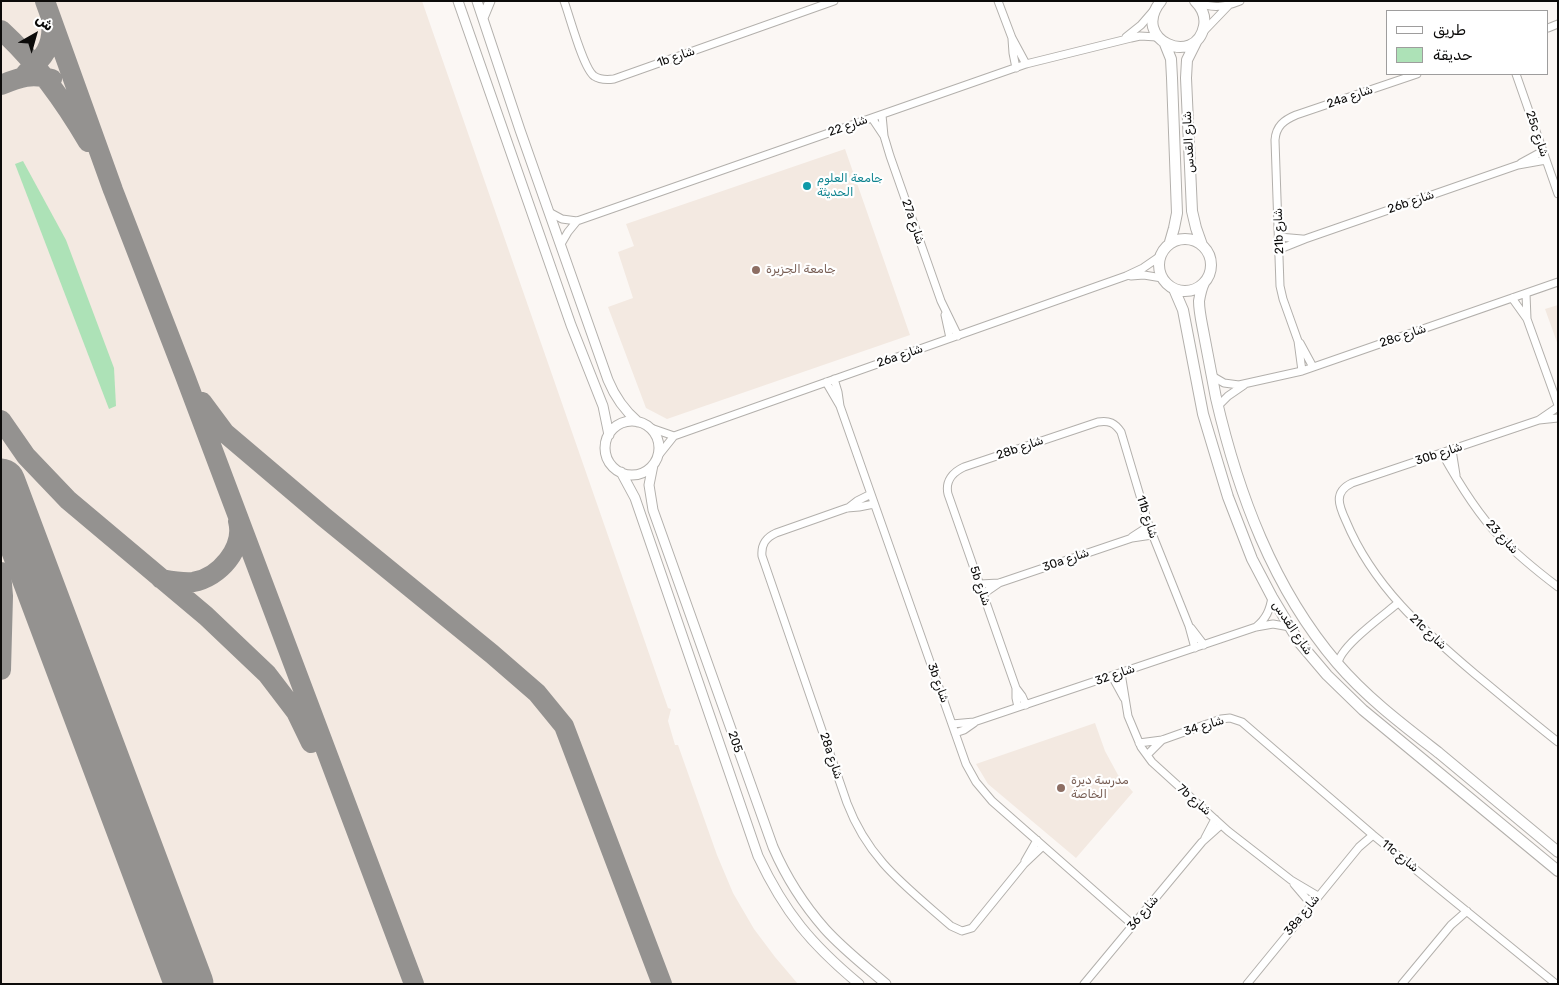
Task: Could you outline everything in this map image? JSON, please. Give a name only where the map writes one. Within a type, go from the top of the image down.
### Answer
[{"type":"main road","points":[[1161,40],[1173,47],[1182,47],[1190,45],[1199,36],[1204,25],[1204,16],[1202,9],[1196,2]]},
{"type":"main road","name":"شارع القدس","points":[[1159,4],[1153,14],[1152,22],[1172,67],[1177,200],[1176,221],[1170,242]]},
{"type":"main road","name":"شارع القدس","points":[[1199,36],[1188,60],[1186,78],[1192,211],[1202,245]]},
{"type":"main road","points":[[1186,238],[1198,241],[1202,245],[1207,250],[1211,263],[1210,271],[1204,283],[1190,291],[1174,289],[1162,278],[1159,271],[1159,257],[1165,246],[1175,240],[1186,238]]},
{"type":"main road","name":"شارع القدس","points":[[1204,283],[1200,296],[1200,311],[1218,406],[1240,482],[1267,552],[1280,580],[1297,608],[1338,664],[1374,700],[1556,849]]},
{"type":"main road","name":"شارع القدس","points":[[1174,289],[1183,310],[1204,414],[1228,497],[1252,559],[1272,598],[1290,627],[1309,654],[1338,687],[1363,710],[1558,871]]},
{"type":"main road","points":[[1309,654],[1320,662],[1366,706],[1371,705],[1374,700]]},
{"type":"street","points":[[458,1],[571,325],[603,406],[609,435]]},
{"type":"street","points":[[477,1],[520,130],[612,390],[623,408],[638,422],[674,436],[653,465],[638,474],[627,474],[621,472],[608,460],[606,447],[609,435],[616,426],[627,422],[638,422]]},
{"type":"street","points":[[483,18],[490,1]]},
{"type":"street","name":"1b شارع","points":[[564,1],[589,71],[594,76],[607,80],[834,1]]},
{"type":"street","points":[[998,1],[1012,38],[1026,64]]},
{"type":"street","points":[[1196,2],[1213,7],[1230,5],[1240,1]]},
{"type":"street","name":"شارع 22","points":[[1122,40],[1141,25],[1159,4]]},
{"type":"street","points":[[1199,36],[1230,5]]},
{"type":"street","name":"شارع 22","points":[[577,221],[1026,64],[1140,36],[1161,40]]},
{"type":"street","points":[[1012,38],[1016,68]]},
{"type":"street","name":"24a شارع","points":[[1284,122],[1303,113],[1414,75]]},
{"type":"street","name":"25c شارع","points":[[1516,75],[1558,194]]},
{"type":"street","name":"27a شارع","points":[[882,114],[884,136],[954,337]]},
{"type":"street","name":"27a شارع","points":[[872,118],[884,136]]},
{"type":"street","name":"21b شارع","points":[[1284,122],[1277,130],[1275,140],[1280,279],[1282,293],[1298,341],[1302,371]]},
{"type":"street","name":"26b شارع","points":[[1280,249],[1518,164],[1543,151]]},
{"type":"street","name":"26b شارع","points":[[1518,164],[1546,160]]},
{"type":"street","points":[[550,212],[562,219],[577,221]]},
{"type":"street","points":[[561,244],[577,221]]},
{"type":"street","name":"26b شارع","points":[[1279,237],[1304,239]]},
{"type":"street","name":"26a شارع","points":[[674,436],[1126,276],[1143,268],[1159,257]]},
{"type":"street","name":"26a شارع","points":[[1126,276],[1144,275],[1162,278]]},
{"type":"street","name":"28c شارع","points":[[1211,376],[1224,383],[1239,385],[1302,371],[1558,282]]},
{"type":"street","points":[[1526,294],[1527,319]]},
{"type":"street","points":[[1512,298],[1527,319],[1558,406]]},
{"type":"street","name":"21b شارع","points":[[1298,341],[1313,367]]},
{"type":"street","name":"3b شارع","points":[[834,379],[840,406]]},
{"type":"street","name":"3b شارع","points":[[826,382],[840,406],[966,764],[980,788],[992,801],[1122,916],[1135,923]]},
{"type":"street","name":"28c شارع","points":[[1218,406],[1234,391],[1246,384]]},
{"type":"street","name":"30b شارع","points":[[1538,420],[1558,406]]},
{"type":"street","name":"30b شارع","points":[[1341,491],[1352,483],[1538,420],[1558,418]]},
{"type":"street","name":"11b شارع","points":[[1098,422],[1109,421],[1121,432],[1148,526],[1189,626],[1195,648]]},
{"type":"street","name":"28b شارع","points":[[948,483],[956,471],[964,467],[1098,422]]},
{"type":"street","points":[[648,427],[657,437],[658,456]]},
{"type":"street","name":"شارع 23","points":[[1452,450],[1457,478]]},
{"type":"street","name":"شارع 23","points":[[1442,453],[1471,501],[1498,535],[1528,564],[1558,587]]},
{"type":"street","name":"205","points":[[653,465],[649,485],[653,510],[760,814],[777,855],[801,898],[825,929],[886,984]]},
{"type":"street","name":"205","points":[[621,472],[635,498],[755,847],[766,872],[782,901],[802,930],[826,956],[859,984]]},
{"type":"street","name":"5b شارع","points":[[948,483],[948,494],[1016,688],[1026,705]]},
{"type":"street","name":"21c شارع","points":[[1341,491],[1339,497],[1340,508],[1354,540],[1371,567],[1398,603],[1433,639],[1558,742]]},
{"type":"street","name":"28a شارع","points":[[847,508],[871,494]]},
{"type":"street","name":"28a شارع","points":[[874,504],[847,508],[770,535],[761,550],[847,804],[856,825],[871,849],[889,871],[951,926],[958,930],[972,928],[1024,864],[1043,846]]},
{"type":"street","name":"30a شارع","points":[[1132,538],[1148,526]]},
{"type":"street","name":"30a شارع","points":[[980,584],[999,583],[1132,538],[1152,535]]},
{"type":"street","name":"30a شارع","points":[[983,594],[999,583]]},
{"type":"street","points":[[1256,627],[1266,617],[1272,598]]},
{"type":"street","points":[[1338,664],[1347,646],[1398,603]]},
{"type":"street","name":"شارع 32","points":[[955,733],[974,722],[1256,627],[1273,624],[1290,627]]},
{"type":"street","name":"11b شارع","points":[[1189,626],[1204,645]]},
{"type":"street","name":"7b شارع","points":[[1120,673],[1128,716],[1139,743],[1159,770],[1218,822],[1291,880],[1318,896]]},
{"type":"street","name":"7b شارع","points":[[1112,676],[1125,700]]},
{"type":"street","name":"5b شارع","points":[[1016,688],[1018,707]]},
{"type":"street","name":"شارع 34","points":[[1139,743],[1162,740],[1222,719],[1234,719],[1246,725]]},
{"type":"street","name":"شارع 32","points":[[952,724],[974,722]]},
{"type":"street","name":"11c شارع","points":[[1246,725],[1371,833],[1556,984]]},
{"type":"street","name":"شارع 34","points":[[1147,755],[1162,740]]},
{"type":"street","name":"شارع 36","points":[[1084,984],[1218,822]]},
{"type":"street","name":"38a شارع","points":[[1247,984],[1371,833]]},
{"type":"street","name":"28a شارع","points":[[1024,864],[1037,840]]},
{"type":"street","name":"7b شارع","points":[[1291,880],[1311,904]]},
{"type":"street","points":[[1451,925],[1461,906]]},
{"type":"street","points":[[1402,984],[1451,925],[1467,911]]},
{"type":"shaded area","points":[[1,1],[422,1],[668,708],[671,709],[668,721],[675,745],[678,745],[717,855],[733,893],[754,929],[798,984],[1,984]]},
{"type":"shaded area","name":"جامعة الجزيرة","points":[[845,149],[910,335],[667,419],[646,408],[608,307],[633,298],[618,252],[634,246],[626,224]]},
{"type":"shaded area","points":[[1558,305],[1558,345],[1545,309]]},
{"type":"shaded area","name":"مدرسة ديرة الخاصة","points":[[1095,723],[1105,751],[1118,775],[1133,792],[1076,858],[988,784],[976,764]]},
{"type":"green space","points":[[23,161],[66,240],[114,368],[116,406],[109,409],[15,164]]},
{"type":"taxiway","points":[[45,1],[113,190],[414,984]]},
{"type":"taxiway","points":[[26,73],[38,62],[49,45],[51,21]]},
{"type":"taxiway","points":[[1,30],[26,55],[49,83],[88,142]]},
{"type":"taxiway","points":[[1,85],[26,77],[38,76],[52,79]]},
{"type":"taxiway","points":[[202,402],[225,433],[324,517],[492,654],[537,693],[564,726],[662,984]]},
{"type":"taxiway","points":[[1,420],[26,456],[68,500],[206,616],[267,674],[296,712],[311,743]]},
{"type":"taxiway","points":[[161,579],[193,582],[212,575],[221,568],[234,551],[238,541],[238,521]]},
{"type":"taxiway","points":[[1,572],[3,596],[1,670]]},
{"type":"runway","points":[[1,483],[189,984]]},
{"type":"place","name":"جامعة العلوم الحديثة","points":[[807,186]]},
{"type":"place","name":"جامعة الجزيرة","points":[[756,270]]},
{"type":"place","name":"مدرسة ديرة الخاصة","points":[[1061,788]]}]
